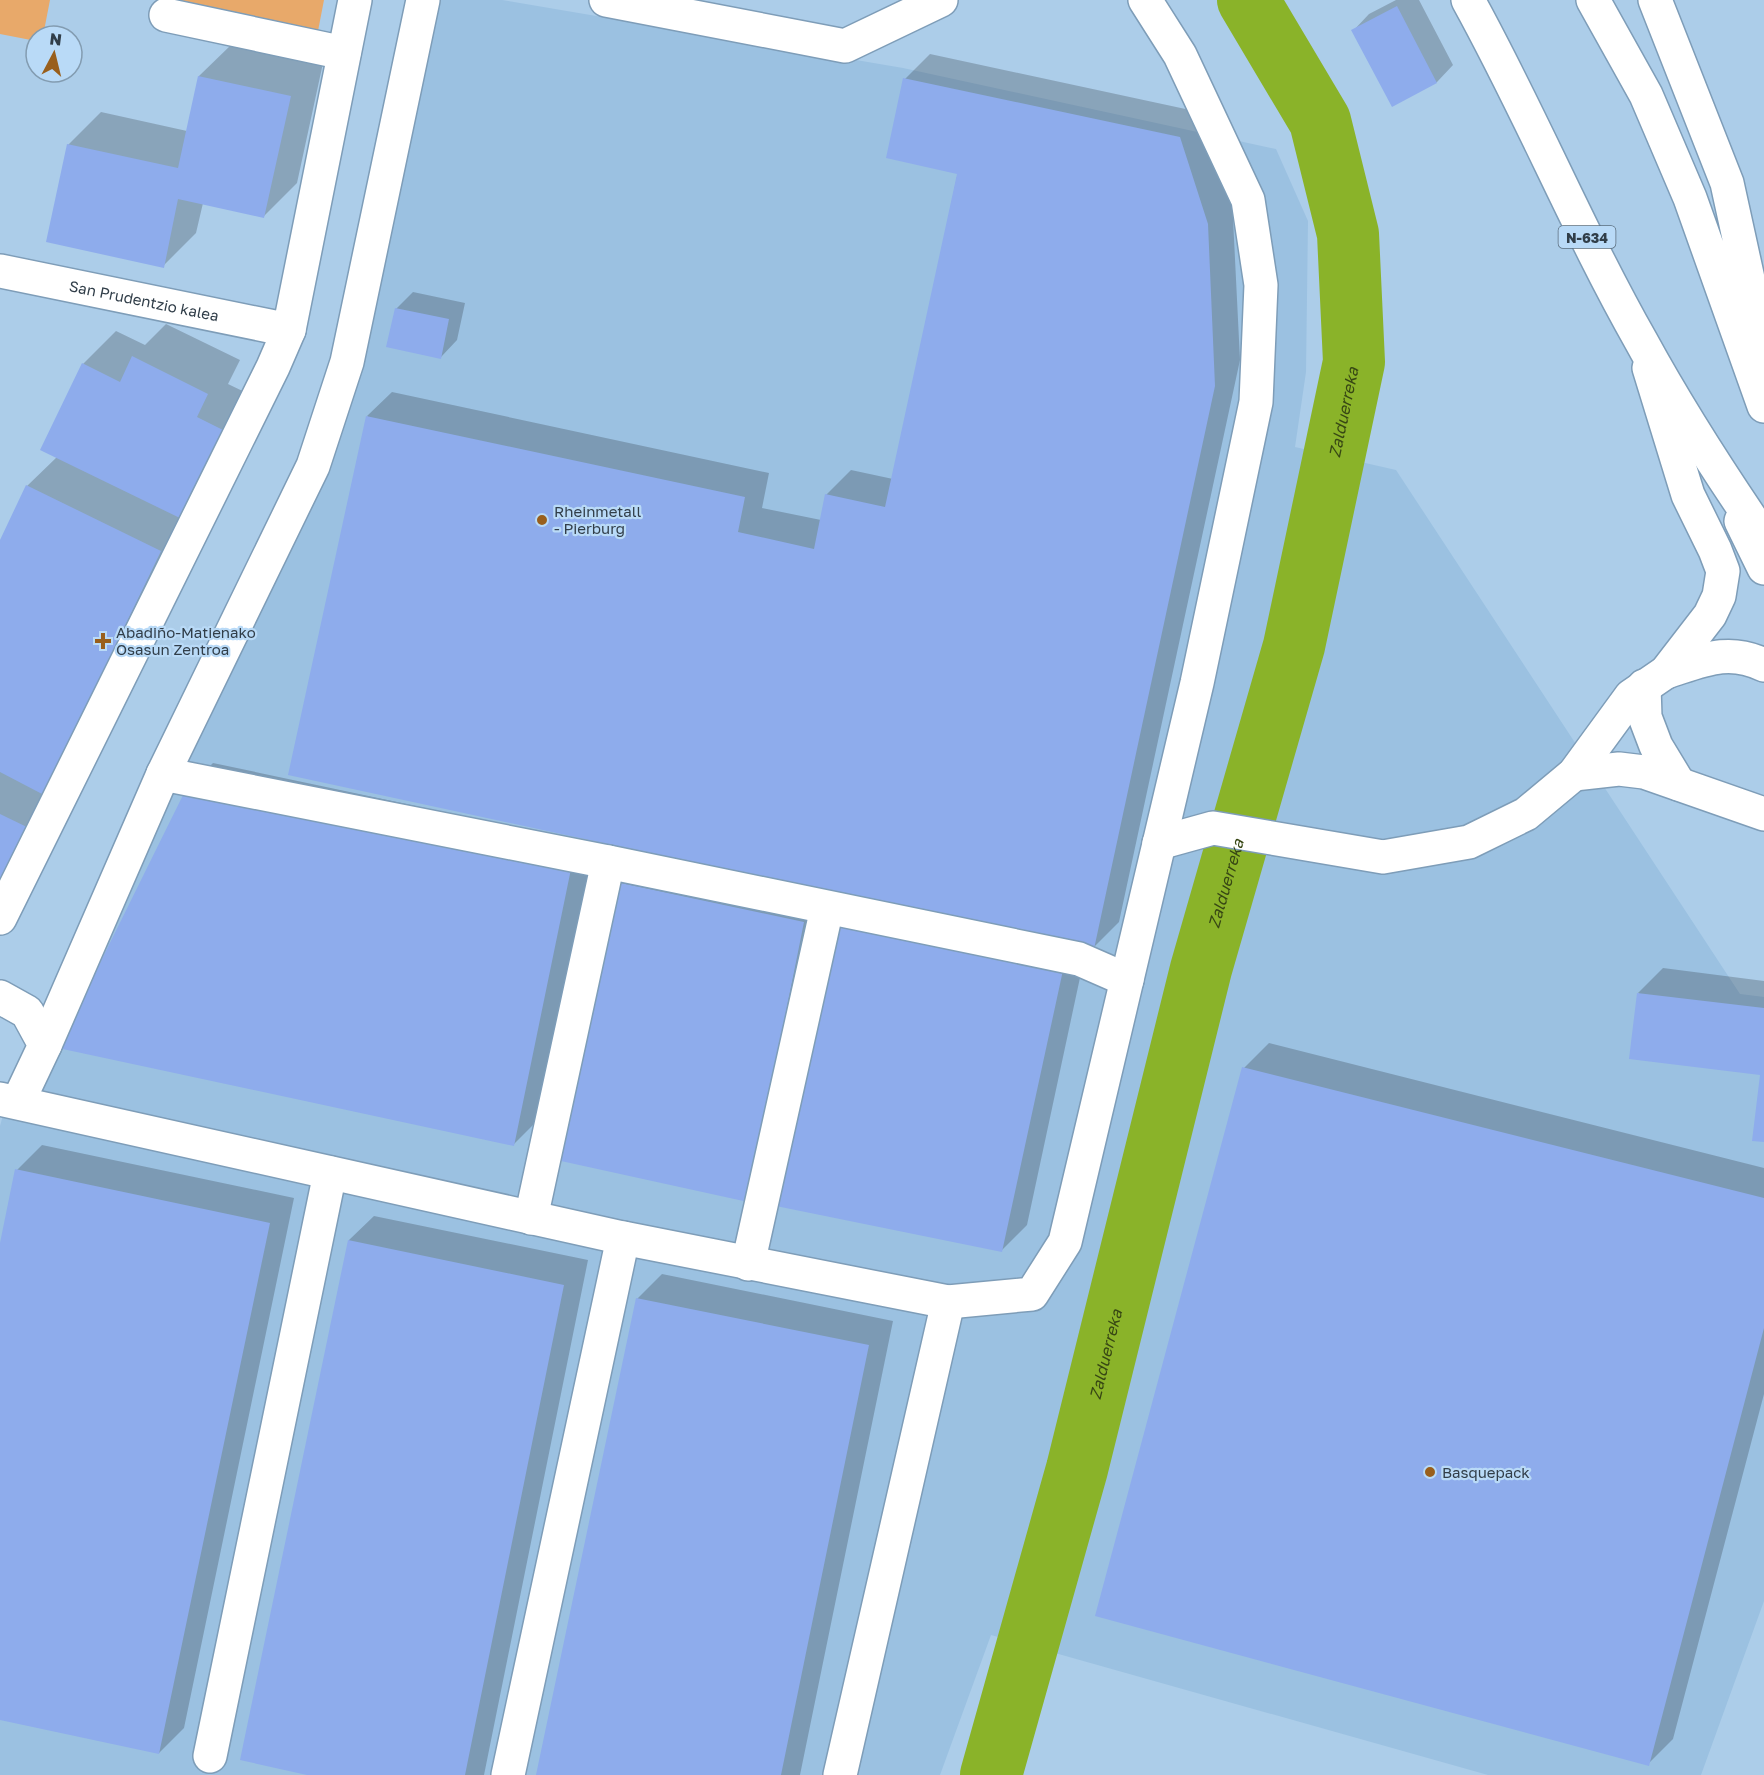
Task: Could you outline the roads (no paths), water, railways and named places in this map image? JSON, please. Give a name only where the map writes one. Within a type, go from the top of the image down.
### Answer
[{"type":"main road","points":[[0,918],[273,367],[289,330],[355,0]]},
{"type":"main road","points":[[423,0],[347,362],[313,466],[163,774],[45,1045],[9,1100],[623,1238],[948,1302],[1032,1294],[1065,1242],[1197,683],[1256,402],[1261,285],[1248,200],[1180,55],[1145,0]]},
{"type":"main road","points":[[606,0],[845,46],[941,0]]},
{"type":"main road","name":"N-634","points":[[1468,0],[1503,62],[1575,214],[1640,340],[1715,468],[1764,568]]},
{"type":"main road","points":[[1593,0],[1646,95],[1690,198],[1764,406]]},
{"type":"main road","points":[[1655,0],[1726,183],[1764,352]]},
{"type":"main road","points":[[166,15],[344,53]]},
{"type":"main road","name":"San Prudentzio kalea","points":[[0,271],[289,330]]},
{"type":"main road","points":[[1159,843],[1213,828],[1383,856],[1469,842],[1526,814],[1574,774],[1631,696],[1655,679],[1710,615],[1719,596],[1723,571],[1688,495],[1640,340]]},
{"type":"main road","name":"N-634","points":[[1715,468],[1764,537]]},
{"type":"main road","points":[[1655,679],[1718,656],[1750,658],[1764,665]]},
{"type":"main road","points":[[1655,679],[1645,717],[1656,746],[1679,784]]},
{"type":"main road","points":[[1574,774],[1619,769],[1644,772],[1764,814]]},
{"type":"main road","points":[[163,774],[608,862],[1079,959],[1127,980]]},
{"type":"main road","points":[[531,1218],[608,862]]},
{"type":"main road","points":[[748,1264],[827,908]]},
{"type":"main road","points":[[0,997],[27,1012],[45,1045]]},
{"type":"main road","points":[[210,1756],[330,1173]]},
{"type":"main road","points":[[508,1775],[623,1238]]},
{"type":"main road","points":[[840,1775],[948,1302]]},
{"type":"waterway","name":"Zalduerreka","points":[[991,1775],[1077,1469],[1201,969],[1294,646],[1354,362],[1348,234],[1320,121],[1248,0]]},
{"type":"place","name":"Rheinmetall - Pierburg","points":[[542,520]]},
{"type":"place","name":"Abadiño-Matienako Osasun Zentroa","points":[[103,641]]},
{"type":"place","name":"Basquepack","points":[[1430,1472]]}]
